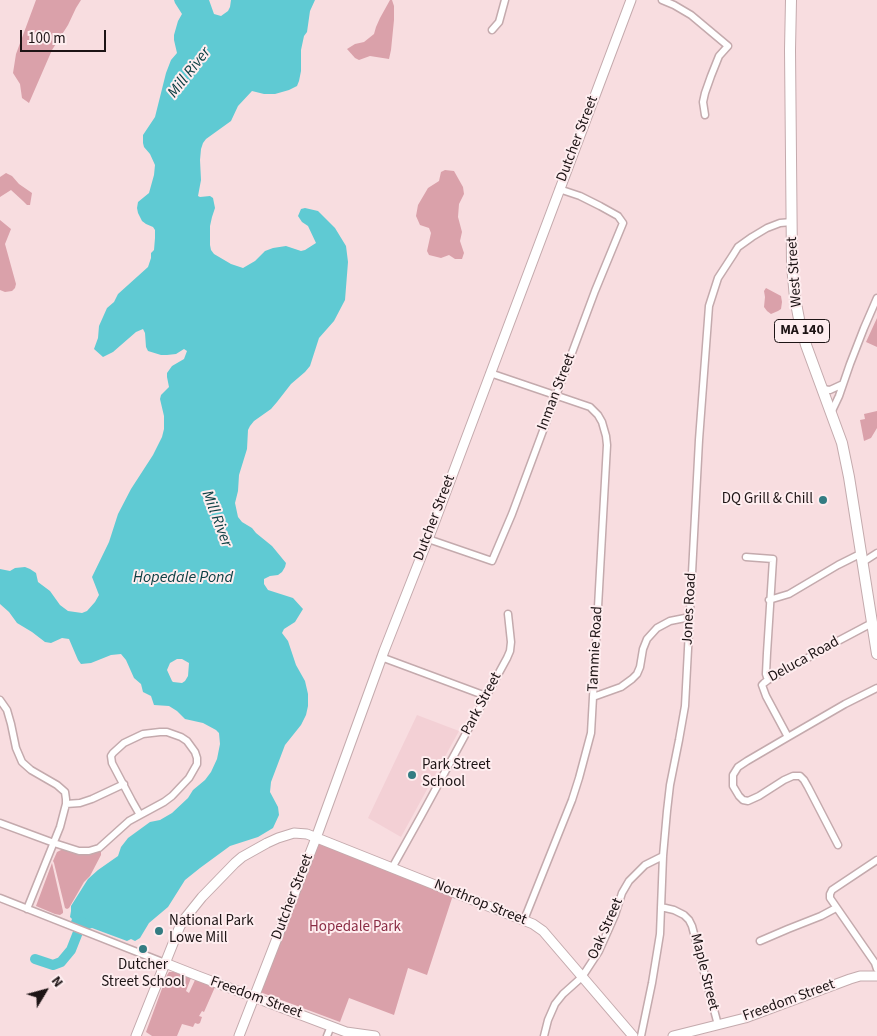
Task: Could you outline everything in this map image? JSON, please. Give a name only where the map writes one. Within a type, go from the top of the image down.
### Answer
[{"type":"main road","name":"West Street","points":[[791,0],[792,265],[798,312],[806,345],[842,443],[877,652]]},
{"type":"street","points":[[492,30],[499,22],[505,0]]},
{"type":"street","name":"Dutcher Street","points":[[239,1036],[316,838],[382,657],[631,0]]},
{"type":"street","points":[[662,0],[691,15],[728,46],[719,56],[708,84],[703,102],[705,115]]},
{"type":"street","name":"Inman Street","points":[[428,539],[492,561],[512,514],[595,292],[623,223],[618,216],[600,206],[580,196],[559,189]]},
{"type":"street","name":"Jones Road","points":[[641,1036],[660,934],[663,856],[670,786],[685,706],[699,440],[709,306],[718,278],[738,248],[767,228],[780,223],[792,222]]},
{"type":"street","points":[[831,413],[877,298]]},
{"type":"street","name":"Tammie Road","points":[[490,372],[586,405],[592,409],[602,422],[607,438],[590,733],[576,789],[524,920]]},
{"type":"street","points":[[822,389],[830,390],[842,384]]},
{"type":"street","points":[[770,600],[789,594],[838,565],[877,553]]},
{"type":"street","points":[[746,557],[773,559],[766,674],[768,680]]},
{"type":"street","name":"Park Street","points":[[392,868],[510,650],[511,638],[508,614]]},
{"type":"street","points":[[593,696],[621,687],[637,674],[647,639],[657,628],[670,621],[690,617]]},
{"type":"street","name":"Deluca Road","points":[[788,737],[762,685],[872,623]]},
{"type":"street","points":[[382,657],[486,696]]},
{"type":"street","points":[[838,845],[808,787],[800,776],[788,778],[748,801],[743,800],[739,796],[733,786],[733,775],[738,767],[747,761],[845,704],[877,688]]},
{"type":"street","points":[[0,700],[7,710],[16,748],[22,762],[31,770],[54,782],[65,792],[66,804],[60,828],[27,909]]},
{"type":"street","points":[[0,823],[79,850],[89,851],[99,848],[129,821],[164,802],[189,778],[197,764],[198,758],[187,741],[181,737],[167,732],[152,732],[131,740],[116,750],[111,756],[112,763],[140,815]]},
{"type":"street","points":[[66,804],[80,803],[92,799],[124,784]]},
{"type":"street","name":"Northrop Street","points":[[138,1035],[180,926],[202,897],[235,863],[253,851],[278,838],[289,834],[301,833],[534,924],[543,931],[633,1036]]},
{"type":"street","name":"Oak Street","points":[[544,1036],[553,1007],[563,994],[582,977],[599,951],[615,915],[622,892],[629,880],[645,865],[663,856]]},
{"type":"street","points":[[877,860],[832,890],[830,894],[830,898],[836,908],[875,963],[877,969]]},
{"type":"street","name":"Freedom Street","points":[[0,898],[331,1026],[349,1032],[375,1036]]},
{"type":"street","name":"Maple Street","points":[[661,907],[684,914],[692,926],[718,1025]]},
{"type":"street","points":[[760,941],[836,908]]},
{"type":"street","name":"Freedom Street","points":[[673,1036],[756,1014],[860,976],[877,976]]},
{"type":"street","points":[[327,1036],[331,1026]]},
{"type":"shaded area","name":"Park Street School","points":[[417,715],[459,731],[401,837],[368,818]]},
{"type":"green space","points":[[36,0],[81,0],[52,50],[29,103],[22,98],[20,84],[13,73],[16,54]]},
{"type":"green space","points":[[390,0],[392,0],[394,6],[394,20],[389,59],[370,56],[359,60],[355,58],[347,49],[355,44],[364,42],[374,34]]},
{"type":"green space","points":[[445,170],[454,171],[463,187],[464,194],[459,204],[458,217],[462,232],[460,241],[464,253],[462,259],[455,259],[449,255],[441,258],[429,255],[427,251],[431,233],[429,228],[420,225],[416,216],[418,205],[428,188],[439,181],[441,172]]},
{"type":"green space","points":[[6,173],[32,193],[30,205],[27,205],[11,190],[0,197],[0,177]]},
{"type":"green space","points":[[0,220],[11,229],[5,244],[16,284],[12,291],[5,292],[0,290]]},
{"type":"green space","points":[[766,288],[781,296],[781,309],[771,314],[764,307],[764,291]]},
{"type":"green space","points":[[877,318],[877,347],[866,342]]},
{"type":"green space","points":[[877,411],[877,428],[871,438],[864,441],[860,420],[865,419],[864,414]]},
{"type":"green space","name":"Hopedale Park","points":[[318,843],[453,895],[427,975],[408,968],[394,1015],[349,998],[340,1022],[260,992]]},
{"type":"green space","points":[[63,849],[79,853],[101,851],[101,855],[90,876],[67,909],[65,908],[53,861],[57,852]]},
{"type":"green space","points":[[52,863],[63,911],[60,915],[36,906]]},
{"type":"green space","points":[[169,972],[191,978],[186,991],[189,993],[195,980],[215,987],[204,1012],[202,1011],[199,1016],[202,1017],[200,1023],[195,1023],[193,1027],[182,1024],[177,1036],[152,1036],[146,1032]]},
{"type":"water","name":"Hopedale Pond","points":[[174,0],[209,0],[214,14],[221,16],[228,11],[231,0],[315,0],[310,11],[307,32],[304,36],[301,50],[301,71],[297,86],[275,94],[252,91],[238,106],[231,121],[206,139],[201,149],[201,180],[198,196],[210,196],[213,198],[215,208],[210,226],[211,250],[214,254],[231,264],[243,268],[255,261],[265,251],[273,248],[286,246],[301,251],[316,243],[308,226],[298,216],[301,209],[305,208],[318,211],[335,228],[346,246],[348,262],[345,300],[334,321],[319,338],[310,366],[291,384],[271,409],[254,421],[248,430],[247,449],[239,475],[235,503],[238,517],[242,522],[252,528],[272,546],[286,563],[282,572],[264,579],[264,584],[268,590],[293,598],[303,609],[295,622],[284,629],[282,633],[288,641],[296,665],[305,681],[308,706],[301,725],[285,745],[271,782],[270,792],[278,807],[279,815],[273,828],[258,837],[230,846],[185,880],[168,907],[149,923],[140,938],[135,941],[131,939],[127,941],[92,928],[89,929],[86,936],[68,929],[72,919],[70,917],[71,906],[88,879],[118,856],[121,847],[128,838],[150,822],[160,820],[172,813],[205,780],[217,759],[220,744],[219,733],[203,723],[185,719],[169,706],[154,705],[151,696],[143,692],[141,684],[134,678],[126,660],[121,654],[81,664],[69,639],[62,638],[51,643],[45,642],[17,623],[0,604],[0,569],[10,571],[15,568],[25,567],[30,569],[36,573],[38,582],[50,591],[60,605],[68,611],[82,613],[87,611],[99,595],[92,577],[109,542],[118,514],[162,437],[164,416],[160,399],[161,395],[169,387],[167,373],[172,366],[184,359],[187,351],[184,349],[176,354],[161,355],[148,351],[143,329],[136,332],[113,352],[103,357],[94,349],[98,338],[99,326],[107,308],[114,302],[118,294],[148,267],[151,253],[154,250],[155,230],[142,221],[137,208],[138,202],[149,193],[155,165],[144,147],[143,135],[155,117],[166,73],[171,60],[177,53],[174,35],[182,14]],"holes":[[[177,659],[182,659],[189,663],[188,676],[182,683],[173,682],[167,670],[170,663]]]},
{"type":"waterway","name":"Mill River","points":[[35,959],[53,965],[61,962],[71,950],[82,922]]},
{"type":"place","name":"DQ Grill & Chill","points":[[823,500]]},
{"type":"place","name":"Park Street School","points":[[412,775]]},
{"type":"place","name":"National Park Lowe Mill","points":[[159,931]]},
{"type":"place","name":"Dutcher Street School","points":[[143,949]]}]
